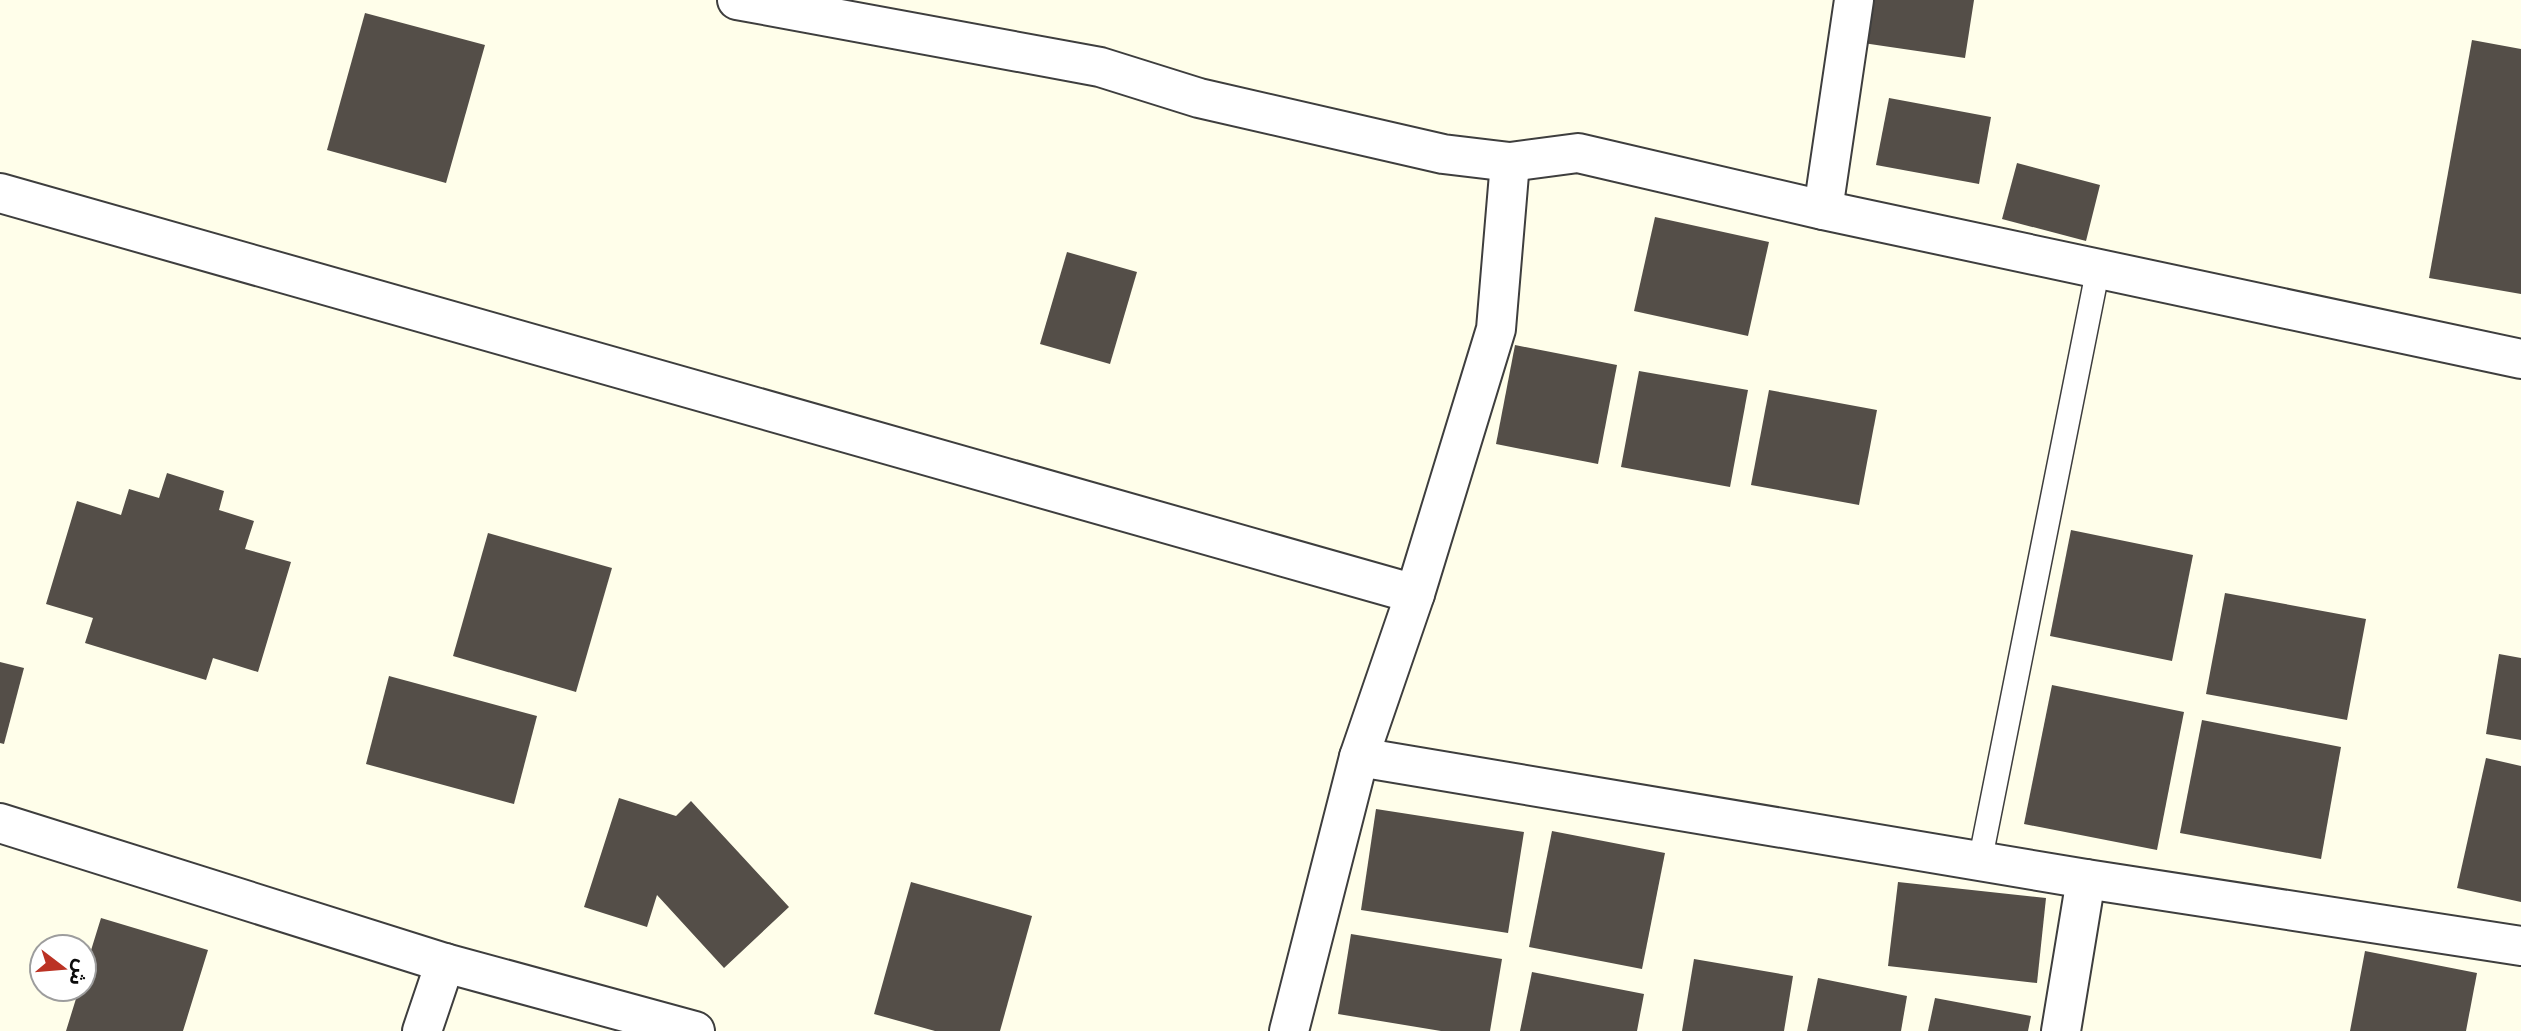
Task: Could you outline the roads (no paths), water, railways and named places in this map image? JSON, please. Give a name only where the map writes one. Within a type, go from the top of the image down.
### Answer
[{"type":"street","points":[[737,0],[1100,67],[1226,104],[1443,154],[1510,162],[1578,153],[1824,210],[2521,359]]},
{"type":"street","points":[[1824,210],[1854,0]]},
{"type":"street","points":[[1289,1031],[1359,757],[1415,594],[1496,329],[1510,162]]},
{"type":"street","points":[[0,194],[1415,594]]},
{"type":"street","points":[[1359,757],[2086,879],[2521,946]]},
{"type":"street","points":[[0,823],[445,963],[695,1031]]},
{"type":"street","points":[[2061,1031],[2086,879]]},
{"type":"street","points":[[422,1031],[445,963]]},
{"type":"lane","points":[[1980,861],[2098,269]]}]
